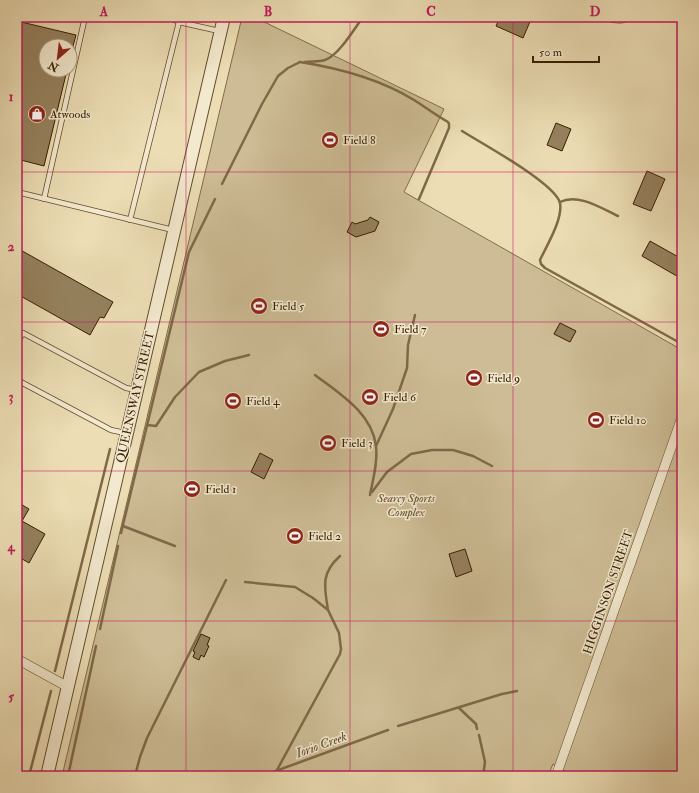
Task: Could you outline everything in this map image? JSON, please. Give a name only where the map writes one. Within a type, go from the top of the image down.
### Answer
[{"type":"street","name":"QUEENSWAY STREET","points":[[47,776],[224,17]]},
{"type":"street","name":"HIGGINSON STREET","points":[[556,776],[682,417]]},
{"type":"street","points":[[17,659],[68,687]]},
{"type":"lane","points":[[44,199],[85,17]]},
{"type":"lane","points":[[169,17],[179,22],[221,31]]},
{"type":"lane","points":[[605,17],[620,21],[626,20],[630,17]]},
{"type":"lane","points":[[130,220],[179,22]]},
{"type":"lane","points":[[17,192],[174,230]]},
{"type":"lane","points":[[17,343],[23,333],[126,388],[137,390]]},
{"type":"lane","points":[[17,380],[111,430],[127,433]]},
{"type":"green space","name":"Searcy Sports Complex","points":[[242,17],[254,17],[444,109],[404,192],[682,350],[682,776],[574,776],[553,764],[548,776],[62,776]]},
{"type":"building","points":[[500,17],[532,17],[523,38],[496,26]]},
{"type":"building","name":"Atwoods","points":[[17,21],[76,35],[75,38],[38,38],[38,78],[65,78],[44,166],[17,159]]},
{"type":"building","points":[[556,123],[571,129],[562,151],[547,145]]},
{"type":"building","points":[[647,171],[665,179],[651,211],[633,204]]},
{"type":"building","points":[[370,217],[379,222],[375,231],[356,237],[347,232],[352,222],[355,224],[368,220]]},
{"type":"building","points":[[650,241],[682,259],[682,279],[642,256]]},
{"type":"building","points":[[17,248],[113,302],[104,318],[100,317],[90,335],[17,294]]},
{"type":"building","points":[[560,323],[576,331],[570,342],[554,334]]},
{"type":"building","points":[[260,453],[273,460],[264,479],[251,472]]},
{"type":"building","points":[[17,502],[29,509],[22,521],[45,534],[29,563],[17,556]]},
{"type":"building","points":[[465,549],[472,571],[456,577],[449,554]]},
{"type":"building","points":[[201,634],[210,638],[207,645],[209,646],[204,657],[201,655],[199,660],[193,657],[195,652],[193,651]]},
{"type":"waterway","points":[[305,62],[323,61],[336,53],[351,35],[363,17]]},
{"type":"waterway","points":[[300,62],[344,71],[373,80],[414,100],[448,122],[449,128],[419,199]]},
{"type":"waterway","points":[[222,184],[262,104],[278,76],[288,68],[300,62]]},
{"type":"waterway","points":[[462,131],[532,175],[545,185],[555,195],[560,203],[557,224],[540,260],[541,264],[545,268],[682,344]]},
{"type":"waterway","points":[[121,533],[189,252],[215,199]]},
{"type":"waterway","points":[[560,202],[574,199],[582,200],[618,216]]},
{"type":"waterway","points":[[376,446],[393,409],[407,368],[408,345],[415,315]]},
{"type":"waterway","points":[[147,425],[156,426],[175,397],[199,372],[225,361],[249,355]]},
{"type":"waterway","points":[[315,375],[353,405],[368,424],[373,434],[376,446],[376,458],[370,495]]},
{"type":"waterway","points":[[55,671],[110,449]]},
{"type":"waterway","points":[[372,492],[387,472],[411,454],[432,450],[453,450],[473,456],[492,466]]},
{"type":"waterway","points":[[123,526],[175,546]]},
{"type":"waterway","points":[[100,629],[118,546]]},
{"type":"waterway","points":[[328,610],[325,580],[330,568],[340,556]]},
{"type":"waterway","points":[[135,776],[147,738],[226,580]]},
{"type":"waterway","points":[[245,582],[295,587],[313,598],[328,610],[339,633],[341,649],[340,654],[277,770]]},
{"type":"waterway","points":[[68,776],[96,646]]},
{"type":"waterway","points":[[29,776],[51,691]]},
{"type":"waterway","name":"Iorio Creek","points":[[398,726],[502,694],[517,691]]},
{"type":"waterway","points":[[459,708],[476,724],[477,729]]},
{"type":"waterway","name":"Iorio Creek","points":[[262,776],[388,730]]},
{"type":"waterway","points":[[479,735],[485,762],[483,776]]},
{"type":"place","name":"Atwoods","points":[[37,114]]},
{"type":"place","name":"Field 8","points":[[330,140]]},
{"type":"place","name":"Field 5","points":[[259,306]]},
{"type":"place","name":"Field 7","points":[[381,329]]},
{"type":"place","name":"Field 9","points":[[474,378]]},
{"type":"place","name":"Field 6","points":[[370,397]]},
{"type":"place","name":"Field 4","points":[[233,401]]},
{"type":"place","name":"Field 10","points":[[596,420]]},
{"type":"place","name":"Field 3","points":[[328,443]]},
{"type":"place","name":"Field 1","points":[[192,489]]},
{"type":"place","name":"Field 2","points":[[295,536]]}]
